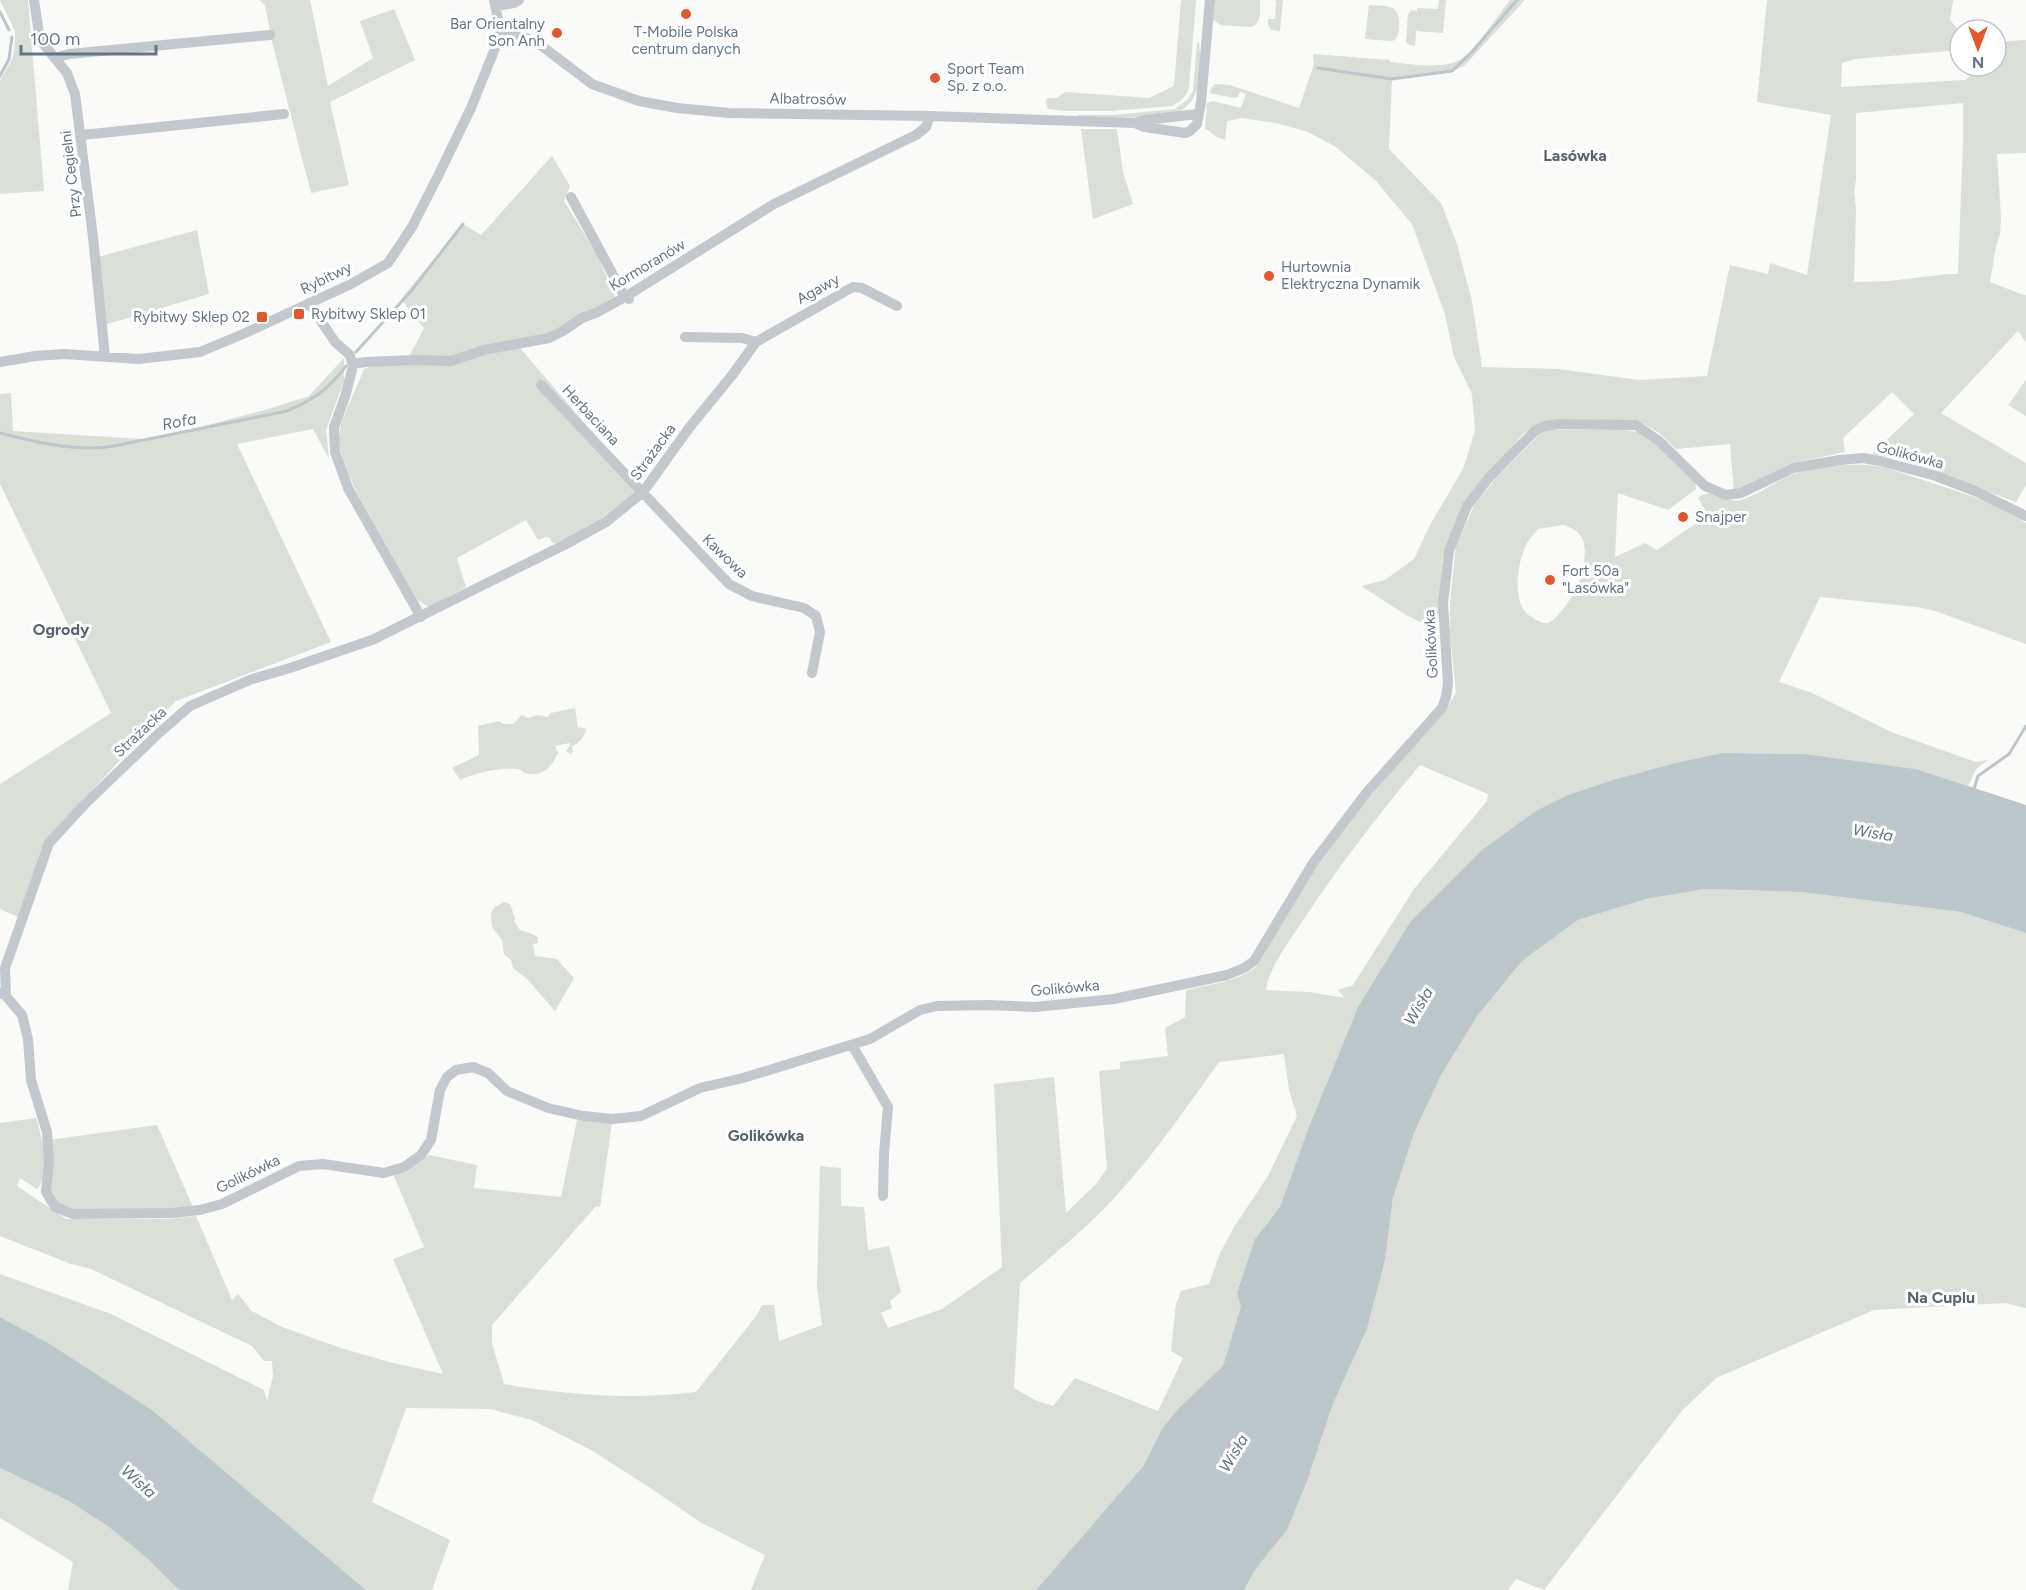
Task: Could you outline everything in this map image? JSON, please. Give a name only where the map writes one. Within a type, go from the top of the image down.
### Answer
[{"type":"street","name":"Przy Cegielni","points":[[34,0],[38,35],[43,45],[67,73],[73,86],[81,135],[105,357]]},
{"type":"street","name":"Rybitwy","points":[[0,362],[64,354],[139,359],[200,352],[351,284],[388,263],[412,227],[471,108],[496,46],[500,30],[495,3],[514,3],[519,0]]},
{"type":"street","points":[[1198,119],[1210,0]]},
{"type":"street","name":"Albatrosów","points":[[500,30],[535,42],[592,84],[627,97],[677,108],[729,113],[930,116],[1135,123],[1145,120],[1198,119]]},
{"type":"street","points":[[55,58],[69,54],[270,35]]},
{"type":"street","points":[[81,135],[284,114]]},
{"type":"street","name":"Kormoranów","points":[[352,364],[407,360],[451,361],[484,351],[549,338],[582,318],[629,299],[774,204],[916,135],[926,127],[930,116]]},
{"type":"street","name":"Albatrosów","points":[[1135,123],[1145,127],[1185,133],[1190,131],[1198,119]]},
{"type":"street","points":[[571,196],[629,299]]},
{"type":"street","name":"Agawy","points":[[756,342],[853,287],[862,288],[897,306]]},
{"type":"street","points":[[309,303],[335,342],[350,355],[352,364],[345,397],[334,427],[335,452],[348,488],[421,617]]},
{"type":"street","points":[[685,337],[742,338],[756,342]]},
{"type":"street","name":"Strażacka","points":[[3,995],[6,968],[49,843],[85,804],[190,706],[242,683],[372,640],[606,522],[644,492],[689,428],[756,342]]},
{"type":"street","name":"Herbaciana","points":[[541,385],[644,492]]},
{"type":"street","name":"Golikówka","points":[[3,995],[22,1015],[28,1039],[31,1080],[47,1132],[49,1162],[46,1192],[55,1207],[72,1214],[172,1214],[201,1210],[222,1204],[299,1166],[323,1164],[384,1173],[404,1167],[421,1155],[431,1140],[440,1090],[447,1077],[456,1070],[473,1066],[488,1073],[507,1091],[548,1108],[583,1116],[613,1119],[640,1116],[700,1088],[743,1078],[870,1039],[920,1010],[937,1006],[1035,1007],[1114,999],[1227,975],[1254,961],[1313,863],[1367,792],[1442,708],[1448,684],[1443,603],[1449,551],[1467,506],[1510,456],[1535,431],[1545,426],[1560,424],[1636,425],[1659,441],[1705,486],[1726,495],[1741,493],[1793,468],[1863,458],[1936,476],[1975,491],[2026,516]]},
{"type":"street","name":"Kawowa","points":[[644,492],[729,584],[752,596],[804,608],[816,616],[820,632],[812,674]]},
{"type":"street","points":[[852,1045],[888,1107],[883,1196]]},
{"type":"shaded area","points":[[0,0],[28,0],[44,191],[0,194],[0,81],[13,57],[15,31]]},
{"type":"shaded area","points":[[259,0],[310,0],[328,86],[373,58],[360,21],[394,9],[415,60],[330,102],[349,185],[311,193],[272,42],[265,5]]},
{"type":"shaded area","points":[[1181,0],[1196,0],[1189,87],[1181,100],[1172,106],[1111,111],[1048,109],[1047,98],[1057,98],[1065,92],[1149,98],[1174,86]]},
{"type":"shaded area","points":[[1215,0],[1260,0],[1259,20],[1251,27],[1220,25],[1213,19]]},
{"type":"shaded area","points":[[1273,0],[1283,0],[1280,31],[1271,30],[1268,25],[1268,19],[1275,19],[1276,1]]},
{"type":"shaded area","points":[[1439,0],[1446,0],[1443,33],[1416,31],[1415,46],[1409,45],[1406,42],[1408,14],[1411,10],[1417,11],[1417,8],[1438,9]]},
{"type":"shaded area","points":[[1510,0],[1525,0],[1464,66],[1452,71],[1392,79],[1389,149],[1441,203],[1457,244],[1472,301],[1482,367],[1558,369],[1639,380],[1707,376],[1730,265],[1768,274],[1770,263],[1807,275],[1831,115],[1757,102],[1767,0],[1953,0],[1950,18],[1948,18],[1948,51],[1855,59],[1842,63],[1841,87],[1965,80],[1967,78],[2008,78],[2008,41],[2026,40],[2026,153],[1997,154],[2001,218],[1990,282],[2026,295],[2026,342],[2018,331],[1941,413],[2026,463],[2026,485],[2016,502],[1902,460],[1872,454],[1914,414],[1892,392],[1843,438],[1845,452],[1789,464],[1734,491],[1730,444],[1676,449],[1659,433],[1639,421],[1571,419],[1536,427],[1524,433],[1463,504],[1442,560],[1438,626],[1434,629],[1406,615],[1361,586],[1385,580],[1414,559],[1430,525],[1463,469],[1475,431],[1472,394],[1454,357],[1445,314],[1412,224],[1376,181],[1336,147],[1308,132],[1276,123],[1242,118],[1227,121],[1225,140],[1217,137],[1205,130],[1207,103],[1213,101],[1241,108],[1246,94],[1240,92],[1238,97],[1234,98],[1210,93],[1215,84],[1230,85],[1299,108],[1314,64],[1313,54],[1390,60],[1390,62],[1425,66],[1442,65],[1465,56],[1486,33]],"holes":[[[1963,103],[1958,274],[1854,282],[1856,113]]]},
{"type":"shaded area","points":[[1369,5],[1386,6],[1398,14],[1399,32],[1395,40],[1365,39]]},
{"type":"shaded area","points":[[1197,43],[1199,43],[1200,63],[1199,83],[1191,101],[1185,108],[1165,116],[1078,118],[1077,115],[1114,115],[1175,109],[1188,99],[1193,91]]},
{"type":"shaded area","points":[[1081,129],[1117,129],[1123,172],[1133,204],[1093,219]]},
{"type":"shaded area","points":[[552,156],[570,186],[564,201],[597,255],[615,296],[599,309],[546,336],[463,356],[409,357],[424,328],[401,299],[463,224],[481,235]]},
{"type":"shaded area","points":[[197,230],[209,294],[104,325],[98,257]]},
{"type":"shaded area","points":[[520,348],[641,489],[590,527],[557,543],[552,543],[550,538],[546,537],[538,540],[526,520],[457,558],[466,587],[429,607],[417,600],[357,493],[338,443],[341,423],[364,369],[377,364],[480,356]]},
{"type":"shaded area","points":[[344,358],[344,381],[326,430],[329,459],[313,429],[237,444],[331,642],[176,701],[45,840],[18,917],[0,909],[0,784],[111,713],[0,484],[0,394],[11,393],[13,431],[144,439],[185,431],[309,396]]},
{"type":"shaded area","points":[[2026,380],[2026,416],[2008,405]]},
{"type":"shaded area","points":[[1619,429],[1638,432],[1654,440],[1695,482],[1696,489],[1668,510],[1618,493],[1615,557],[1645,543],[1657,550],[1708,515],[1698,498],[1703,495],[1713,494],[1729,500],[1741,500],[1794,474],[1835,466],[1866,465],[1893,470],[1961,492],[2014,515],[2026,523],[2026,644],[1935,611],[1820,597],[1779,682],[1812,693],[1891,732],[1976,762],[1988,760],[1976,769],[1968,786],[1916,769],[1805,754],[1723,753],[1358,1007],[1310,1124],[1280,1207],[1255,1239],[1237,1291],[1242,1307],[1223,1366],[1162,1429],[1144,1465],[1036,1590],[751,1590],[765,1555],[700,1522],[591,1450],[532,1420],[490,1409],[406,1408],[372,1502],[450,1540],[432,1590],[366,1590],[152,1410],[50,1344],[0,1317],[0,1274],[111,1314],[264,1390],[267,1401],[273,1376],[272,1361],[264,1361],[252,1346],[91,1269],[71,1264],[0,1236],[0,1123],[36,1118],[45,1164],[42,1182],[37,1189],[20,1178],[17,1186],[66,1219],[166,1219],[196,1216],[232,1300],[238,1294],[252,1311],[282,1327],[341,1348],[443,1374],[393,1259],[424,1247],[393,1174],[409,1169],[429,1155],[477,1165],[474,1188],[561,1197],[577,1120],[612,1123],[600,1207],[596,1206],[492,1325],[492,1343],[504,1384],[552,1391],[624,1396],[696,1392],[757,1315],[762,1305],[774,1305],[779,1341],[822,1325],[817,1287],[820,1166],[841,1168],[841,1206],[864,1207],[868,1250],[889,1246],[901,1292],[890,1301],[892,1308],[881,1313],[888,1328],[942,1309],[1002,1267],[994,1084],[1054,1077],[1066,1213],[1096,1184],[1107,1169],[1099,1071],[1120,1069],[1120,1062],[1168,1056],[1165,1028],[1185,1017],[1186,990],[1232,979],[1256,967],[1312,873],[1366,801],[1448,706],[1456,693],[1450,635],[1450,602],[1456,546],[1475,504],[1497,477],[1540,434],[1549,430]],"holes":[[[1564,525],[1576,531],[1584,543],[1585,554],[1581,578],[1556,618],[1544,623],[1530,616],[1520,602],[1518,582],[1521,560],[1527,543],[1538,529]],[[1420,765],[1488,794],[1487,801],[1414,889],[1353,985],[1338,990],[1345,998],[1309,992],[1266,990],[1275,964],[1292,937],[1374,822]],[[1284,1054],[1289,1090],[1297,1116],[1268,1176],[1234,1227],[1220,1253],[1209,1284],[1181,1291],[1176,1304],[1171,1351],[1183,1358],[1158,1411],[1075,1378],[1053,1406],[1035,1400],[1014,1388],[1020,1283],[1115,1197],[1156,1148],[1219,1062]]]},
{"type":"shaded area","points":[[575,708],[578,727],[586,729],[585,734],[579,742],[572,746],[571,754],[566,751],[570,743],[555,746],[558,753],[543,772],[529,774],[518,769],[502,769],[460,780],[452,768],[479,755],[478,726],[499,721],[503,724],[513,724],[522,715],[528,718],[538,715],[547,717],[551,713]]},
{"type":"shaded area","points":[[1705,889],[1801,892],[1961,912],[2026,933],[2026,1308],[2005,1303],[1874,1310],[1716,1378],[1681,1412],[1544,1590],[1516,1579],[1508,1590],[1244,1590],[1255,1570],[1287,1530],[1306,1484],[1333,1404],[1367,1329],[1385,1260],[1393,1198],[1414,1133],[1441,1075],[1478,1015],[1522,961],[1578,920],[1646,899]]},
{"type":"shaded area","points":[[504,902],[510,904],[514,921],[520,930],[538,937],[538,943],[533,944],[535,956],[557,959],[574,978],[555,1011],[527,979],[513,968],[511,960],[504,954],[502,940],[492,927],[491,912]]},
{"type":"shaded area","points":[[157,1125],[193,1207],[172,1210],[78,1211],[58,1205],[50,1192],[49,1140]]},
{"type":"shaded area","points":[[0,1468],[69,1501],[109,1527],[149,1560],[179,1590],[68,1590],[73,1562],[0,1518]]},
{"type":"water","name":"Wisła","points":[[1723,753],[1805,754],[1916,769],[2026,805],[2026,933],[1961,912],[1801,892],[1705,889],[1646,899],[1578,920],[1522,961],[1478,1015],[1441,1075],[1414,1133],[1393,1198],[1385,1260],[1367,1329],[1333,1404],[1306,1484],[1287,1530],[1255,1570],[1244,1590],[1036,1590],[1144,1465],[1162,1429],[1179,1408],[1223,1366],[1241,1307],[1237,1292],[1255,1239],[1280,1207],[1310,1124],[1358,1007],[1411,921],[1482,850],[1536,811],[1566,796],[1613,780]]},
{"type":"water","name":"Wisła","points":[[0,1317],[50,1344],[152,1410],[366,1590],[179,1590],[149,1560],[109,1527],[69,1501],[0,1468]]},
{"type":"waterway","points":[[1318,68],[1392,79],[1452,71],[1471,53],[1517,0]]},
{"type":"waterway","points":[[0,12],[9,30]]},
{"type":"waterway","points":[[0,76],[9,59],[12,37]]},
{"type":"waterway","name":"Rofa","points":[[356,352],[412,290],[463,224]]},
{"type":"waterway","name":"Rofa","points":[[0,433],[74,447],[119,445],[287,411],[320,393],[346,366]]},
{"type":"waterway","points":[[1974,789],[1978,776],[2009,754],[2026,726]]},
{"type":"place","name":"T‑Mobile Polska centrum danych","points":[[686,14]]},
{"type":"place","name":"Bar Orientalny Son Anh","points":[[557,33]]},
{"type":"place","name":"Sport Team Sp. z o.o.","points":[[935,78]]},
{"type":"place","name":"Hurtownia Elektryczna Dynamik","points":[[1269,276]]},
{"type":"place","name":"Rybitwy Sklep 01","points":[[299,314]]},
{"type":"place","name":"Rybitwy Sklep 02","points":[[262,317]]},
{"type":"place","name":"Snajper","points":[[1683,517]]},
{"type":"place","name":"Fort 50a \"Lasówka\"","points":[[1550,580]]},
{"type":"district","name":"Lasówka","points":[[1575,155]]},
{"type":"district","name":"Ogrody","points":[[61,629]]},
{"type":"district","name":"Golikówka","points":[[766,1135]]},
{"type":"district","name":"Na Cuplu","points":[[1941,1297]]}]
